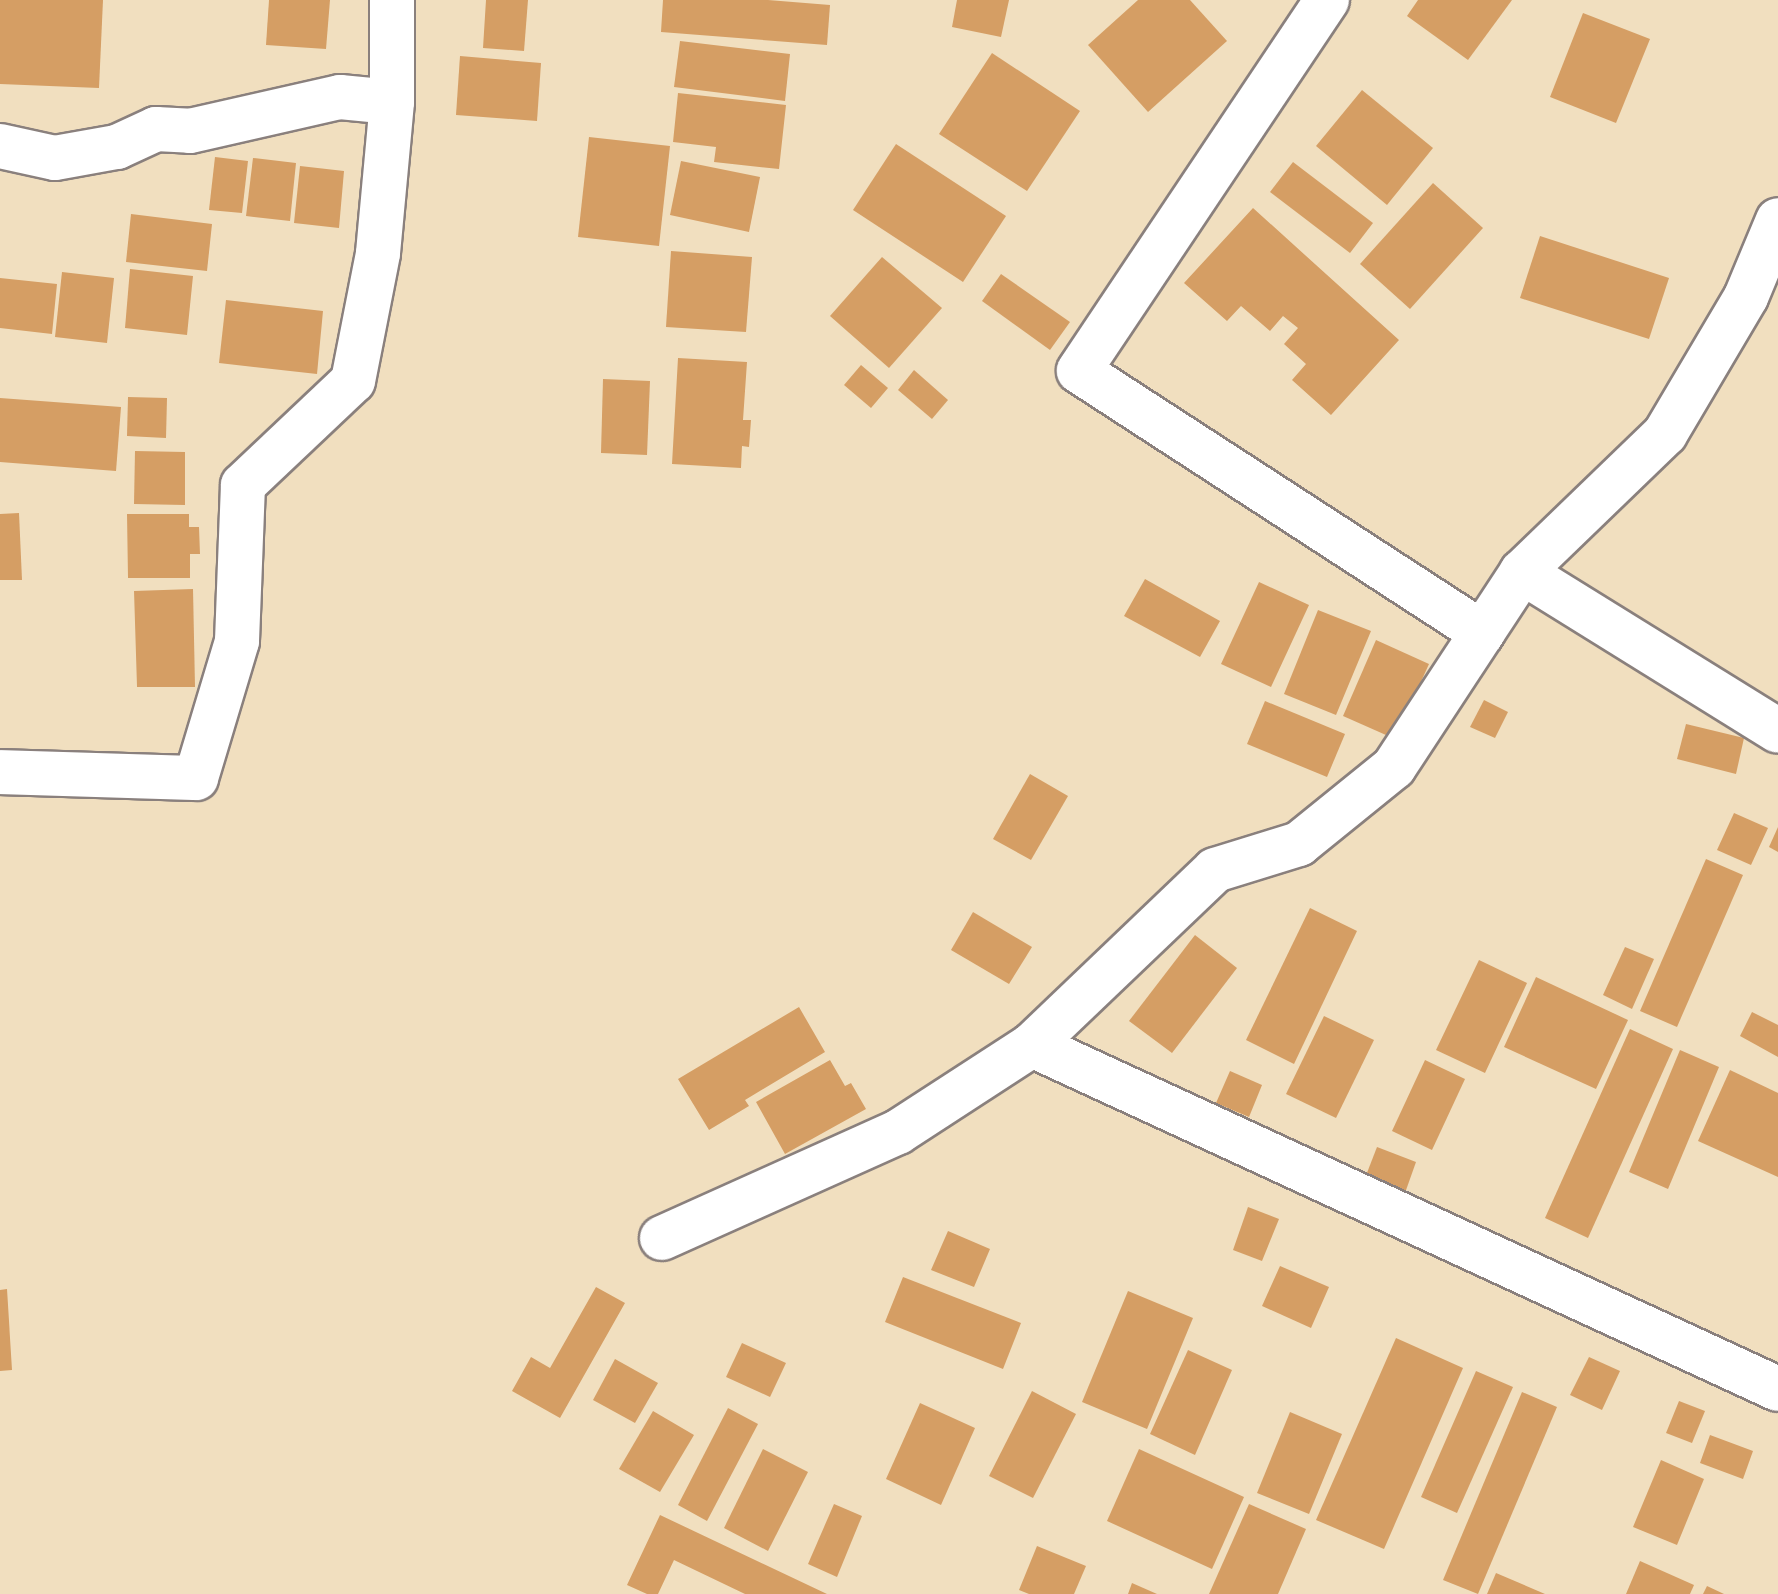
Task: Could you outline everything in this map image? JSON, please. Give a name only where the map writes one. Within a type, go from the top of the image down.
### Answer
[{"type":"street","points":[[0,772],[196,778],[237,641],[243,485],[353,381],[378,253],[392,102],[392,0]]},
{"type":"street","points":[[1327,0],[1079,371],[1482,633]]},
{"type":"street","points":[[0,146],[55,158],[117,147],[156,129],[190,131],[340,97],[392,102]]},
{"type":"street","points":[[662,1238],[898,1132],[1032,1045],[1215,870],[1299,844],[1394,767],[1522,572],[1665,434],[1746,297],[1778,220]]},
{"type":"street","points":[[1522,572],[1778,731]]},
{"type":"street","points":[[1032,1045],[1778,1389]]},
{"type":"building","points":[[0,0],[103,0],[99,88],[0,84]]},
{"type":"building","points":[[269,0],[330,0],[326,49],[266,45]]},
{"type":"building","points":[[486,0],[528,0],[524,51],[483,48]]},
{"type":"building","points":[[663,0],[768,0],[830,5],[827,45],[661,32]]},
{"type":"building","points":[[957,0],[1009,0],[1001,37],[952,27]]},
{"type":"building","points":[[1138,0],[1190,0],[1227,41],[1148,112],[1088,45]]},
{"type":"building","points":[[1418,0],[1512,0],[1468,60],[1407,16]]},
{"type":"building","points":[[1583,13],[1650,39],[1616,123],[1550,97]]},
{"type":"building","points":[[680,41],[790,54],[785,101],[674,87]]},
{"type":"building","points":[[992,53],[1080,111],[1027,191],[939,134]]},
{"type":"building","points":[[460,56],[541,63],[537,121],[456,115]]},
{"type":"building","points":[[1362,90],[1433,148],[1387,205],[1316,146]]},
{"type":"building","points":[[678,93],[786,105],[779,169],[714,162],[716,147],[673,142]]},
{"type":"building","points":[[589,137],[670,146],[659,246],[578,237]]},
{"type":"building","points":[[896,144],[1006,216],[963,282],[853,210]]},
{"type":"building","points":[[215,157],[248,161],[242,213],[209,210]]},
{"type":"building","points":[[253,158],[296,163],[290,221],[246,216]]},
{"type":"building","points":[[681,161],[760,177],[749,232],[670,215]]},
{"type":"building","points":[[1293,162],[1373,223],[1350,253],[1270,192]]},
{"type":"building","points":[[300,166],[344,171],[339,228],[294,223]]},
{"type":"building","points":[[1433,183],[1483,228],[1410,309],[1360,264]]},
{"type":"building","points":[[1253,208],[1399,340],[1331,415],[1292,380],[1306,364],[1284,344],[1298,328],[1283,316],[1270,331],[1241,306],[1227,321],[1184,283]]},
{"type":"building","points":[[131,214],[212,224],[207,271],[126,262]]},
{"type":"building","points":[[1540,236],[1669,278],[1649,339],[1520,298]]},
{"type":"building","points":[[671,251],[752,257],[746,332],[666,327]]},
{"type":"building","points":[[882,257],[942,308],[889,368],[830,316]]},
{"type":"building","points":[[130,269],[193,276],[187,335],[125,328]]},
{"type":"building","points":[[62,272],[114,278],[107,343],[55,337]]},
{"type":"building","points":[[1001,274],[1070,322],[1050,350],[982,301]]},
{"type":"building","points":[[0,278],[57,284],[52,334],[0,328]]},
{"type":"building","points":[[226,300],[323,311],[317,374],[219,363]]},
{"type":"building","points":[[678,358],[747,362],[743,420],[751,420],[749,447],[742,446],[741,468],[672,464]]},
{"type":"building","points":[[861,365],[888,388],[871,408],[844,385]]},
{"type":"building","points":[[914,370],[948,400],[932,419],[898,390]]},
{"type":"building","points":[[603,379],[650,381],[647,455],[601,453]]},
{"type":"building","points":[[128,397],[167,398],[166,438],[127,436]]},
{"type":"building","points":[[0,398],[121,407],[116,471],[0,462]]},
{"type":"building","points":[[135,451],[185,452],[185,505],[134,504]]},
{"type":"building","points":[[19,513],[22,580],[0,580],[0,514]]},
{"type":"building","points":[[127,514],[189,514],[189,527],[199,527],[200,554],[190,554],[190,578],[128,578]]},
{"type":"building","points":[[1145,579],[1220,621],[1200,657],[1124,616]]},
{"type":"building","points":[[1259,582],[1309,605],[1271,687],[1221,664]]},
{"type":"building","points":[[193,589],[195,687],[137,687],[134,591]]},
{"type":"building","points":[[1318,610],[1371,631],[1336,715],[1284,694]]},
{"type":"building","points":[[1376,640],[1429,664],[1395,739],[1343,716]]},
{"type":"building","points":[[1484,700],[1508,712],[1495,738],[1470,727]]},
{"type":"building","points":[[1265,701],[1345,734],[1327,777],[1247,744]]},
{"type":"building","points":[[1686,724],[1744,738],[1736,774],[1677,759]]},
{"type":"building","points":[[1030,774],[1068,796],[1031,860],[993,839]]},
{"type":"building","points":[[1734,813],[1768,828],[1751,865],[1717,850]]},
{"type":"building","points":[[1778,827],[1778,852],[1769,847]]},
{"type":"building","points":[[1706,859],[1743,875],[1677,1027],[1640,1011]]},
{"type":"building","points":[[1310,908],[1357,931],[1294,1064],[1246,1040]]},
{"type":"building","points":[[973,912],[1032,947],[1009,984],[951,950]]},
{"type":"building","points":[[1195,935],[1237,968],[1172,1053],[1129,1021]]},
{"type":"building","points":[[1625,947],[1654,959],[1632,1009],[1603,995]]},
{"type":"building","points":[[1479,960],[1527,983],[1485,1073],[1436,1050]]},
{"type":"building","points":[[1536,977],[1628,1020],[1596,1089],[1504,1047]]},
{"type":"building","points":[[799,1007],[825,1052],[745,1100],[749,1106],[709,1130],[678,1079]]},
{"type":"building","points":[[1752,1012],[1778,1025],[1778,1057],[1740,1036]]},
{"type":"building","points":[[1324,1016],[1374,1040],[1336,1118],[1286,1094]]},
{"type":"building","points":[[1630,1029],[1673,1049],[1588,1238],[1545,1218]]},
{"type":"building","points":[[1680,1050],[1719,1067],[1668,1189],[1629,1172]]},
{"type":"building","points":[[830,1060],[845,1086],[851,1083],[866,1109],[785,1154],[756,1102]]},
{"type":"building","points":[[1425,1060],[1465,1079],[1432,1150],[1392,1131]]},
{"type":"building","points":[[1730,1070],[1778,1093],[1778,1177],[1698,1141]]},
{"type":"building","points":[[1230,1071],[1262,1085],[1249,1117],[1216,1103]]},
{"type":"building","points":[[1377,1147],[1416,1162],[1405,1193],[1365,1178]]},
{"type":"building","points":[[1248,1207],[1279,1219],[1262,1261],[1233,1250]]},
{"type":"building","points":[[948,1231],[990,1249],[974,1287],[931,1270]]},
{"type":"building","points":[[1280,1266],[1329,1287],[1311,1328],[1262,1306]]},
{"type":"building","points":[[903,1277],[1021,1323],[1003,1369],[885,1322]]},
{"type":"building","points":[[596,1287],[625,1303],[560,1418],[512,1391],[531,1357],[550,1368]]},
{"type":"building","points":[[7,1289],[12,1370],[0,1371],[0,1290]]},
{"type":"building","points":[[1128,1291],[1193,1318],[1147,1429],[1082,1402]]},
{"type":"building","points":[[1396,1338],[1463,1368],[1384,1549],[1316,1520]]},
{"type":"building","points":[[742,1343],[786,1363],[770,1397],[726,1377]]},
{"type":"building","points":[[1188,1350],[1232,1370],[1195,1455],[1150,1434]]},
{"type":"building","points":[[1589,1357],[1620,1371],[1602,1410],[1570,1395]]},
{"type":"building","points":[[615,1359],[658,1383],[635,1423],[593,1400]]},
{"type":"building","points":[[1476,1371],[1513,1387],[1457,1513],[1421,1497]]},
{"type":"building","points":[[1032,1391],[1076,1414],[1033,1498],[989,1476]]},
{"type":"building","points":[[1522,1392],[1557,1407],[1478,1594],[1443,1580]]},
{"type":"building","points":[[1679,1401],[1705,1411],[1692,1443],[1666,1433]]},
{"type":"building","points":[[920,1403],[975,1428],[941,1505],[886,1479]]},
{"type":"building","points":[[728,1408],[758,1424],[707,1521],[678,1505]]},
{"type":"building","points":[[653,1411],[694,1435],[660,1492],[619,1469]]},
{"type":"building","points":[[1290,1412],[1342,1434],[1309,1514],[1257,1493]]},
{"type":"building","points":[[1710,1435],[1753,1451],[1743,1479],[1700,1463]]},
{"type":"building","points":[[763,1449],[808,1472],[768,1551],[724,1528]]},
{"type":"building","points":[[1139,1449],[1244,1497],[1212,1569],[1107,1521]]},
{"type":"building","points":[[1661,1460],[1704,1479],[1677,1545],[1633,1527]]},
{"type":"building","points":[[834,1504],[862,1516],[837,1577],[808,1564]]},
{"type":"building","points":[[1249,1504],[1306,1529],[1278,1594],[1209,1594]]},
{"type":"building","points":[[660,1515],[827,1594],[745,1594],[674,1560],[658,1594],[647,1594],[627,1585]]},
{"type":"building","points":[[1037,1546],[1086,1566],[1074,1594],[1029,1594],[1019,1590]]},
{"type":"building","points":[[1640,1561],[1694,1585],[1690,1594],[1626,1594]]},
{"type":"building","points":[[1496,1573],[1545,1594],[1487,1594]]},
{"type":"building","points":[[1132,1583],[1157,1594],[1128,1594]]},
{"type":"building","points":[[1707,1586],[1724,1594],[1703,1594]]}]
